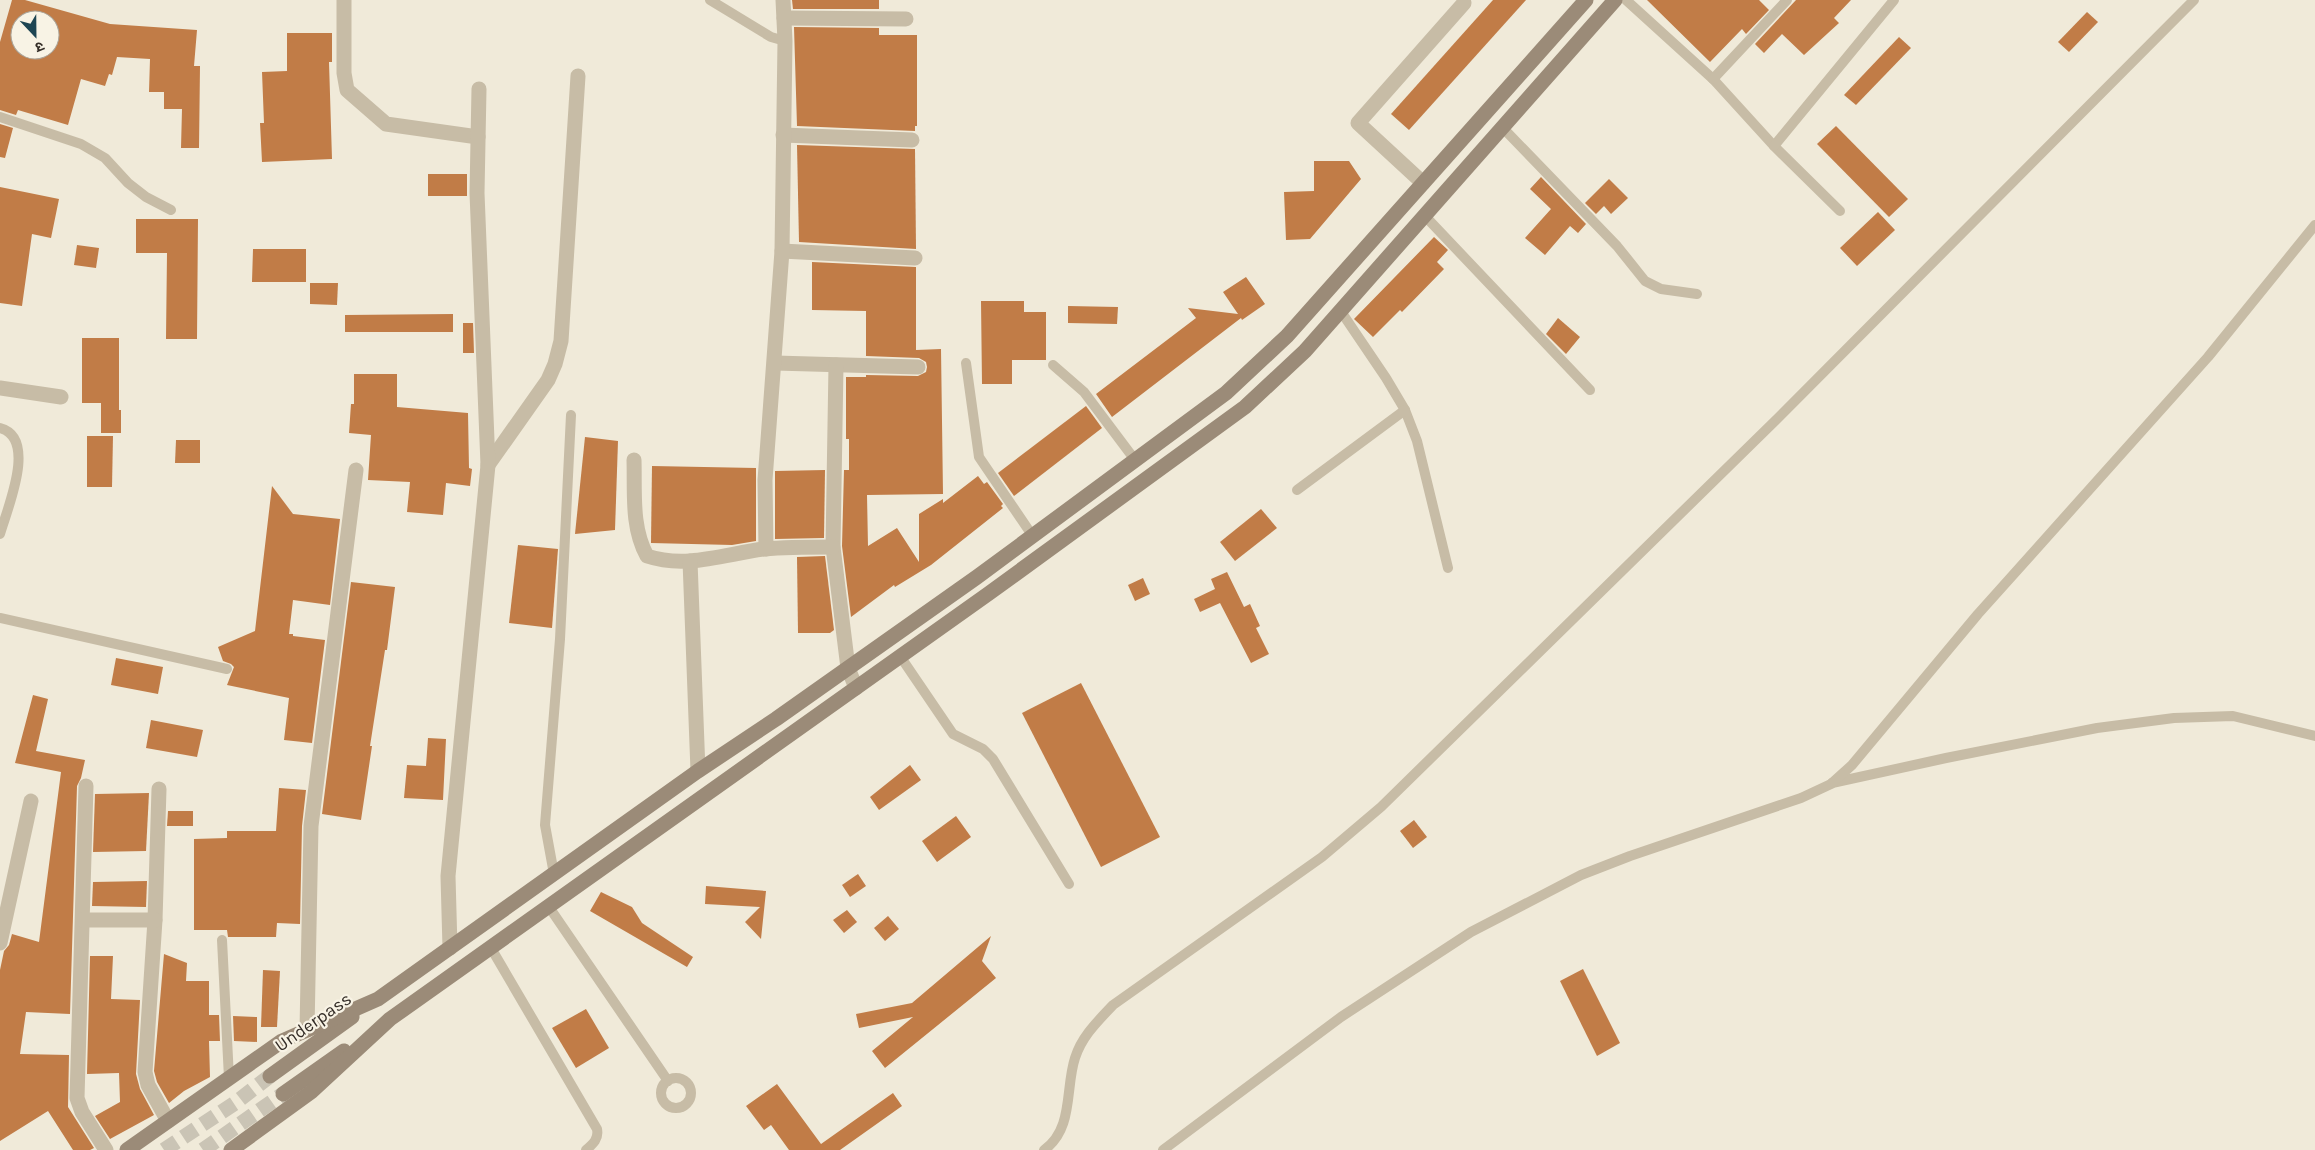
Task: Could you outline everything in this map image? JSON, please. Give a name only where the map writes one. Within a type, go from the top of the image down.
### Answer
[{"type":"main road","points":[[127,1150],[282,1041],[378,999],[698,771],[977,577],[1226,393],[1287,336],[1586,0]]},
{"type":"main road","points":[[283,1094],[856,688],[1245,407],[1305,351],[1615,0]]},
{"type":"main road","name":"Underpass","points":[[270,1076],[378,999]]},
{"type":"main road","points":[[231,1150],[311,1092],[390,1019]]},
{"type":"street","points":[[344,0],[344,73],[347,90],[386,124],[478,136]]},
{"type":"street","points":[[766,549],[765,480],[768,423],[775,363],[782,251],[785,41],[783,0]]},
{"type":"street","points":[[1423,184],[1358,122],[1464,3]]},
{"type":"street","points":[[784,18],[906,19]]},
{"type":"street","points":[[488,465],[548,380],[556,364],[561,341],[578,76]]},
{"type":"street","points":[[450,948],[448,876],[488,465],[477,193],[479,88]]},
{"type":"street","points":[[783,134],[912,140]]},
{"type":"street","points":[[782,251],[915,258]]},
{"type":"street","points":[[775,363],[918,367]]},
{"type":"street","points":[[836,365],[833,547],[848,668],[856,688]]},
{"type":"street","points":[[0,388],[62,396]]},
{"type":"street","points":[[634,460],[636,526],[640,542],[647,556],[662,561],[690,561],[766,549],[833,547]]},
{"type":"street","points":[[307,1030],[311,826],[356,470]]},
{"type":"street","points":[[690,561],[698,771]]},
{"type":"street","points":[[86,786],[84,920],[77,1098],[82,1112],[106,1150]]},
{"type":"street","points":[[159,789],[155,920],[145,1072],[148,1085],[168,1121]]},
{"type":"street","points":[[1,935],[31,801]]},
{"type":"street","points":[[84,920],[155,920]]},
{"type":"lane","points":[[710,0],[771,37],[785,41]]},
{"type":"lane","points":[[1626,0],[1713,79],[1774,146],[1840,211]]},
{"type":"lane","points":[[1713,79],[1787,0]]},
{"type":"lane","points":[[1774,146],[1894,0]]},
{"type":"lane","points":[[1044,1150],[1051,1145],[1064,1125],[1075,1058],[1087,1033],[1113,1005],[1322,856],[1381,807],[1770,426],[2194,0]]},
{"type":"lane","points":[[0,117],[82,144],[105,158],[128,183],[146,197],[172,210]]},
{"type":"lane","points":[[1502,127],[1617,246],[1645,281],[1661,289],[1697,294]]},
{"type":"lane","points":[[1424,215],[1590,390]]},
{"type":"lane","points":[[1831,784],[1852,765],[1978,614],[2201,364],[2315,225]]},
{"type":"lane","points":[[1340,310],[1386,378],[1405,410],[1417,441],[1448,568]]},
{"type":"lane","points":[[966,363],[979,457],[1032,535]]},
{"type":"lane","points":[[1053,365],[1084,392],[1135,460]]},
{"type":"lane","points":[[1297,490],[1405,410]]},
{"type":"lane","points":[[554,874],[545,825],[560,639],[571,416]]},
{"type":"lane","points":[[0,428],[13,434],[18,444],[20,464],[0,534]]},
{"type":"lane","points":[[0,618],[227,669]]},
{"type":"lane","points":[[900,656],[953,734],[983,749],[993,759],[1069,884]]},
{"type":"lane","points":[[1163,1150],[1342,1017],[1471,932],[1581,875],[1630,856],[1801,798],[1831,784],[1946,758],[2097,728],[2174,718],[2233,716],[2315,736]]},
{"type":"lane","points":[[549,907],[668,1081]]},
{"type":"lane","points":[[222,940],[229,1078]]},
{"type":"lane","points":[[491,948],[597,1129],[598,1135],[595,1141],[586,1150]]},
{"type":"building","points":[[12,0],[25,0],[110,24],[197,30],[194,66],[200,66],[199,148],[181,148],[182,109],[164,109],[164,92],[149,92],[150,59],[117,57],[112,75],[109,74],[105,86],[81,79],[68,125],[18,110],[16,115],[0,110],[0,42]]},
{"type":"building","points":[[792,0],[879,0],[879,9],[793,9]]},
{"type":"building","points":[[1493,0],[1526,0],[1409,130],[1391,114]]},
{"type":"building","points":[[1647,0],[1759,0],[1769,10],[1746,34],[1742,29],[1710,62]]},
{"type":"building","points":[[1796,0],[1851,0],[1834,18],[1839,23],[1804,55],[1782,34],[1764,53],[1755,44]]},
{"type":"building","points":[[2087,12],[2098,22],[2069,52],[2058,42]]},
{"type":"building","points":[[794,27],[879,28],[879,35],[917,35],[917,126],[915,126],[915,131],[797,126]]},
{"type":"building","points":[[287,33],[332,33],[332,62],[329,62],[332,159],[262,162],[260,123],[264,123],[262,72],[287,71]]},
{"type":"building","points":[[1899,37],[1911,48],[1856,105],[1844,95]]},
{"type":"building","points":[[0,124],[13,128],[5,158],[0,157]]},
{"type":"building","points":[[1836,126],[1908,199],[1889,217],[1817,144]]},
{"type":"building","points":[[797,145],[915,149],[916,249],[799,242]]},
{"type":"building","points":[[1314,161],[1349,161],[1361,179],[1310,239],[1286,240],[1284,192],[1314,191]]},
{"type":"building","points":[[428,174],[467,174],[467,196],[428,196]]},
{"type":"building","points":[[1541,177],[1586,224],[1578,233],[1570,226],[1545,255],[1525,238],[1551,209],[1530,189]]},
{"type":"building","points":[[1609,179],[1628,198],[1611,214],[1604,206],[1596,214],[1585,203]]},
{"type":"building","points":[[0,187],[59,199],[51,238],[32,234],[22,306],[0,303]]},
{"type":"building","points":[[1878,212],[1895,230],[1857,266],[1840,248]]},
{"type":"building","points":[[136,219],[198,219],[197,339],[166,339],[167,253],[136,253]]},
{"type":"building","points":[[1434,237],[1448,250],[1437,262],[1444,269],[1402,312],[1400,310],[1373,337],[1354,319]]},
{"type":"building","points":[[77,245],[99,248],[96,268],[74,265]]},
{"type":"building","points":[[253,249],[306,249],[306,282],[252,282]]},
{"type":"building","points":[[812,262],[916,267],[916,350],[941,349],[943,494],[867,495],[868,546],[897,528],[919,562],[919,514],[943,499],[943,503],[978,476],[984,484],[987,482],[1003,504],[1001,506],[1003,508],[931,565],[895,587],[894,585],[851,617],[842,546],[844,470],[849,470],[849,439],[846,439],[846,377],[866,377],[866,375],[918,376],[926,372],[927,367],[926,362],[919,358],[866,356],[866,311],[812,310]]},
{"type":"building","points":[[1246,277],[1265,304],[1242,320],[1241,318],[1112,417],[1096,394],[1196,318],[1188,308],[1238,314],[1223,292]]},
{"type":"building","points":[[310,283],[338,283],[337,305],[310,304]]},
{"type":"building","points":[[981,301],[1024,301],[1024,312],[1046,312],[1046,360],[1012,360],[1012,384],[982,384]]},
{"type":"building","points":[[1068,306],[1118,307],[1117,324],[1068,323]]},
{"type":"building","points":[[453,314],[453,332],[345,332],[345,315]]},
{"type":"building","points":[[1558,318],[1580,337],[1566,354],[1546,334]]},
{"type":"building","points":[[463,323],[473,323],[474,353],[463,353]]},
{"type":"building","points":[[82,338],[119,338],[119,410],[121,410],[121,433],[101,433],[101,403],[82,403]]},
{"type":"building","points":[[354,374],[397,374],[397,407],[468,413],[469,468],[472,469],[470,486],[446,483],[443,515],[407,512],[410,482],[368,480],[371,435],[349,433],[351,404],[354,404]]},
{"type":"building","points":[[1086,406],[1102,428],[1014,496],[998,473]]},
{"type":"building","points":[[87,436],[113,436],[112,487],[87,487]]},
{"type":"building","points":[[585,437],[618,441],[615,530],[575,534]]},
{"type":"building","points":[[176,440],[200,440],[200,463],[175,463]]},
{"type":"building","points":[[652,466],[756,468],[756,541],[732,545],[651,543]]},
{"type":"building","points":[[825,470],[824,538],[775,539],[775,471]]},
{"type":"building","points":[[272,486],[293,514],[340,519],[330,605],[293,600],[289,634],[325,640],[312,743],[284,740],[289,698],[227,685],[234,667],[223,661],[218,647],[255,631]]},
{"type":"building","points":[[1261,509],[1277,528],[1235,561],[1220,542]]},
{"type":"building","points":[[518,545],[558,549],[552,628],[509,623]]},
{"type":"building","points":[[825,556],[834,630],[830,633],[798,633],[797,557]]},
{"type":"building","points":[[1227,572],[1244,607],[1250,604],[1260,626],[1256,628],[1269,654],[1251,663],[1220,603],[1200,612],[1194,599],[1215,589],[1211,579]]},
{"type":"building","points":[[1143,578],[1150,594],[1135,601],[1128,585]]},
{"type":"building","points":[[351,582],[395,587],[387,650],[385,650],[370,746],[372,746],[361,820],[322,814]]},
{"type":"building","points":[[116,658],[163,667],[158,694],[111,685]]},
{"type":"building","points":[[1081,683],[1160,837],[1101,867],[1022,713]]},
{"type":"building","points":[[33,695],[48,699],[36,751],[85,760],[77,786],[70,1014],[26,1012],[20,1054],[69,1055],[68,1107],[94,1148],[90,1150],[73,1150],[48,1111],[0,1141],[0,970],[4,951],[9,945],[12,934],[39,942],[61,772],[15,763]]},
{"type":"building","points":[[151,720],[203,730],[197,757],[146,748]]},
{"type":"building","points":[[428,738],[446,739],[443,800],[404,798],[407,765],[426,766]]},
{"type":"building","points":[[910,765],[921,780],[879,810],[870,797]]},
{"type":"building","points":[[279,788],[306,790],[302,826],[300,924],[277,923],[276,937],[228,937],[227,930],[194,930],[194,839],[227,838],[227,831],[276,831]]},
{"type":"building","points":[[149,793],[146,851],[93,852],[95,794]]},
{"type":"building","points":[[168,811],[193,811],[193,826],[167,826]]},
{"type":"building","points":[[956,816],[971,837],[937,862],[922,841]]},
{"type":"building","points":[[1414,820],[1427,837],[1413,848],[1400,831]]},
{"type":"building","points":[[858,874],[866,886],[850,897],[842,885]]},
{"type":"building","points":[[147,881],[146,907],[92,906],[93,882]]},
{"type":"building","points":[[706,886],[766,891],[761,939],[745,922],[760,907],[705,904]]},
{"type":"building","points":[[601,892],[632,907],[642,923],[693,957],[687,967],[590,911]]},
{"type":"building","points":[[847,910],[857,922],[844,933],[833,920]]},
{"type":"building","points":[[888,916],[899,929],[885,941],[874,928]]},
{"type":"building","points":[[991,936],[982,961],[996,978],[885,1068],[872,1051],[913,1017],[859,1028],[856,1014],[912,1003]]},
{"type":"building","points":[[164,954],[187,963],[186,981],[209,981],[209,1015],[219,1015],[220,1041],[209,1041],[210,1077],[184,1091],[169,1103],[157,1082],[154,1071]]},
{"type":"building","points":[[90,956],[113,956],[111,999],[140,1000],[136,1074],[140,1089],[154,1115],[110,1139],[95,1116],[120,1102],[119,1073],[87,1074]]},
{"type":"building","points":[[1583,969],[1620,1043],[1597,1056],[1560,981]]},
{"type":"building","points":[[263,970],[280,971],[277,1027],[261,1027]]},
{"type":"building","points":[[586,1009],[609,1048],[576,1068],[552,1028]]},
{"type":"building","points":[[233,1016],[257,1017],[257,1042],[234,1041]]},
{"type":"building","points":[[777,1084],[821,1144],[893,1093],[902,1106],[840,1150],[789,1150],[771,1125],[764,1130],[746,1106]]},
{"type":"tunnel","points":[[164,1150],[235,1103],[270,1076]]},
{"type":"tunnel","points":[[203,1150],[283,1094]]}]
